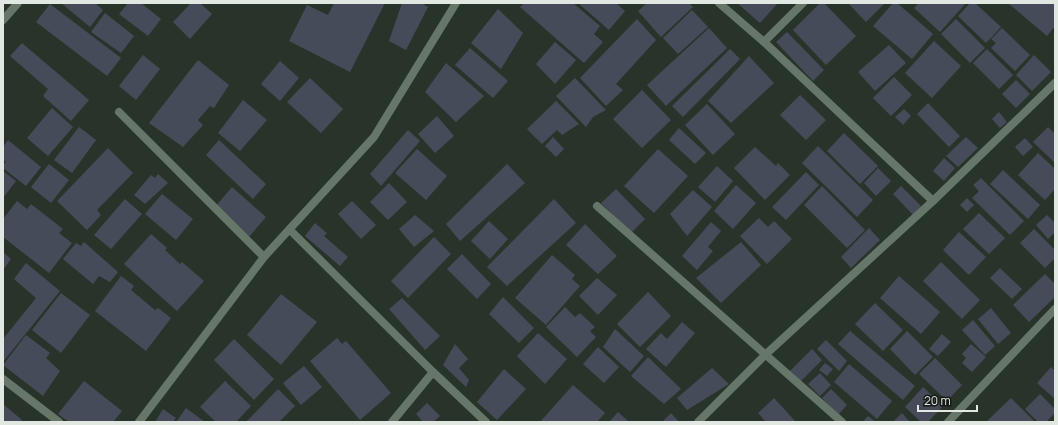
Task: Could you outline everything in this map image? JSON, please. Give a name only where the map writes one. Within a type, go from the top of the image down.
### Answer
[{"type":"street","points":[[3,20],[18,3]]},
{"type":"street","points":[[139,422],[264,258],[374,137],[456,3]]},
{"type":"street","points":[[719,3],[764,42],[933,201]]},
{"type":"street","points":[[764,42],[803,3]]},
{"type":"street","points":[[698,422],[765,355],[933,201],[1055,83]]},
{"type":"street","points":[[120,112],[264,258]]},
{"type":"street","points":[[597,206],[842,422]]},
{"type":"street","points":[[290,230],[433,372],[486,422]]},
{"type":"street","points":[[948,422],[1055,309]]},
{"type":"street","points":[[392,422],[433,372]]},
{"type":"street","points":[[3,379],[59,422]]},
{"type":"building","points":[[61,3],[95,3],[103,10],[90,27]]},
{"type":"building","points":[[128,3],[141,3],[161,19],[148,36],[119,14]]},
{"type":"building","points":[[191,3],[200,3],[212,14],[190,39],[173,22]]},
{"type":"building","points":[[334,3],[385,3],[350,72],[289,41],[307,5],[328,15]]},
{"type":"building","points":[[402,3],[421,3],[428,7],[406,50],[389,41]]},
{"type":"building","points":[[524,3],[573,3],[600,26],[594,34],[603,42],[584,63],[520,7]]},
{"type":"building","points":[[578,3],[616,3],[625,11],[609,30]]},
{"type":"building","points":[[647,3],[689,3],[693,7],[661,37],[638,11]]},
{"type":"building","points":[[737,3],[778,3],[760,23]]},
{"type":"building","points":[[820,3],[824,3],[856,36],[826,65],[793,30]]},
{"type":"building","points":[[848,3],[885,3],[866,22]]},
{"type":"building","points":[[893,3],[897,3],[933,34],[912,59],[873,26]]},
{"type":"building","points":[[919,3],[966,3],[940,32],[914,8]]},
{"type":"building","points":[[970,3],[975,3],[1001,27],[986,43],[958,16]]},
{"type":"building","points":[[1008,3],[1055,3],[1055,26],[1047,36]]},
{"type":"building","points":[[50,4],[121,58],[107,76],[36,22]]},
{"type":"building","points":[[498,9],[523,33],[501,69],[471,43]]},
{"type":"building","points":[[692,10],[708,27],[678,54],[663,38]]},
{"type":"building","points":[[105,13],[134,36],[121,53],[91,32]]},
{"type":"building","points":[[637,19],[656,40],[616,84],[623,90],[606,106],[580,78]]},
{"type":"building","points":[[956,19],[985,48],[970,63],[941,34]]},
{"type":"building","points":[[709,28],[727,48],[666,106],[647,85]]},
{"type":"building","points":[[1002,28],[1030,55],[1015,71],[991,48],[996,43],[991,39]]},
{"type":"building","points":[[787,32],[824,70],[813,81],[776,42]]},
{"type":"building","points":[[934,41],[961,66],[932,98],[905,73]]},
{"type":"building","points":[[555,42],[576,60],[555,84],[536,64]]},
{"type":"building","points":[[22,43],[89,100],[71,121],[43,96],[48,89],[10,56]]},
{"type":"building","points":[[889,45],[906,63],[875,91],[858,72]]},
{"type":"building","points":[[470,48],[508,81],[493,98],[455,65]]},
{"type":"building","points":[[730,49],[740,59],[683,117],[672,106]]},
{"type":"building","points":[[987,49],[1013,75],[999,89],[973,63]]},
{"type":"building","points":[[143,55],[160,69],[136,100],[119,86]]},
{"type":"building","points":[[1034,55],[1051,72],[1032,91],[1016,75]]},
{"type":"building","points":[[749,56],[774,83],[731,123],[708,101]]},
{"type":"building","points":[[198,60],[229,85],[214,108],[210,106],[198,120],[203,125],[183,147],[149,123]]},
{"type":"building","points":[[280,61],[299,78],[280,101],[261,84]]},
{"type":"building","points":[[446,63],[484,96],[456,122],[425,92]]},
{"type":"building","points":[[894,77],[912,95],[891,116],[873,98]]},
{"type":"building","points":[[310,78],[343,109],[321,133],[287,102]]},
{"type":"building","points":[[575,78],[606,110],[593,117],[586,127],[556,96]]},
{"type":"building","points":[[1016,80],[1030,94],[1016,108],[1002,94]]},
{"type":"building","points":[[642,90],[671,120],[642,148],[613,119]]},
{"type":"building","points":[[800,95],[826,120],[806,140],[780,115]]},
{"type":"building","points":[[243,100],[267,120],[240,151],[218,133]]},
{"type":"building","points":[[556,101],[579,124],[562,135],[557,130],[542,144],[527,129]]},
{"type":"building","points":[[928,103],[960,136],[949,147],[917,114]]},
{"type":"building","points":[[707,104],[735,134],[713,155],[685,125]]},
{"type":"building","points":[[52,108],[73,127],[48,156],[27,138]]},
{"type":"building","points":[[904,109],[911,116],[903,125],[895,117]]},
{"type":"building","points":[[999,112],[1007,122],[1000,128],[992,119]]},
{"type":"building","points":[[437,116],[454,136],[435,153],[418,134]]},
{"type":"building","points":[[79,127],[96,140],[72,173],[54,160]]},
{"type":"building","points":[[1048,127],[1055,134],[1055,163],[1033,142]]},
{"type":"building","points":[[679,128],[706,153],[695,164],[669,140]]},
{"type":"building","points":[[408,130],[420,141],[381,186],[370,174]]},
{"type":"building","points":[[844,133],[878,166],[860,184],[827,151]]},
{"type":"building","points":[[553,137],[564,149],[556,157],[545,146]]},
{"type":"building","points":[[966,137],[978,148],[958,167],[946,156]]},
{"type":"building","points":[[1025,138],[1033,147],[1023,156],[1015,147]]},
{"type":"building","points":[[8,140],[41,167],[26,186],[3,168],[3,165],[6,162],[3,160],[3,147]]},
{"type":"building","points":[[219,140],[266,184],[253,199],[206,155]]},
{"type":"building","points":[[818,146],[873,200],[857,217],[802,163]]},
{"type":"building","points":[[755,147],[776,166],[778,163],[790,175],[765,200],[734,168]]},
{"type":"building","points":[[108,148],[133,173],[97,210],[101,215],[87,230],[57,201]]},
{"type":"building","points":[[417,149],[447,176],[426,200],[395,173]]},
{"type":"building","points":[[658,149],[688,176],[654,213],[624,186]]},
{"type":"building","points":[[1038,153],[1055,169],[1055,189],[1045,200],[1018,175]]},
{"type":"building","points":[[944,158],[955,168],[944,181],[933,171]]},
{"type":"building","points":[[49,164],[69,180],[51,203],[31,187]]},
{"type":"building","points":[[507,164],[525,183],[460,241],[446,224]]},
{"type":"building","points":[[717,166],[733,181],[715,202],[698,187]]},
{"type":"building","points":[[878,168],[891,181],[876,196],[864,183]]},
{"type":"building","points":[[1003,170],[1040,205],[1028,219],[990,184]]},
{"type":"building","points":[[3,171],[16,181],[3,198]]},
{"type":"building","points":[[806,172],[819,185],[786,220],[772,207]]},
{"type":"building","points":[[158,174],[168,183],[145,204],[134,195],[151,175],[155,178]]},
{"type":"building","points":[[981,178],[1024,221],[1010,235],[972,198],[979,191],[973,185]]},
{"type":"building","points":[[389,183],[407,202],[388,220],[370,202]]},
{"type":"building","points":[[736,185],[756,203],[733,229],[714,211]]},
{"type":"building","points":[[822,186],[865,230],[847,248],[804,205]]},
{"type":"building","points":[[901,186],[921,206],[913,215],[893,194]]},
{"type":"building","points":[[232,187],[266,217],[249,237],[215,207]]},
{"type":"building","points":[[616,189],[645,219],[631,233],[601,203]]},
{"type":"building","points":[[693,190],[712,207],[687,236],[670,214]]},
{"type":"building","points":[[162,194],[193,219],[176,240],[145,214]]},
{"type":"building","points":[[967,198],[974,205],[967,212],[960,205]]},
{"type":"building","points":[[125,199],[142,214],[111,249],[94,235]]},
{"type":"building","points":[[554,199],[576,223],[507,286],[487,267]]},
{"type":"building","points":[[17,201],[27,209],[31,204],[63,229],[59,233],[72,243],[49,273],[3,237],[3,219]]},
{"type":"building","points":[[352,201],[376,225],[361,239],[338,214]]},
{"type":"building","points":[[979,213],[1005,238],[989,254],[963,229]]},
{"type":"building","points":[[415,215],[434,231],[414,247],[399,229]]},
{"type":"building","points":[[1047,215],[1055,223],[1055,232],[1048,239],[1036,225]]},
{"type":"building","points":[[759,218],[768,227],[774,221],[792,239],[767,264],[740,236]]},
{"type":"building","points":[[489,221],[508,239],[490,259],[471,241]]},
{"type":"building","points":[[711,222],[721,231],[708,247],[713,251],[697,270],[682,256]]},
{"type":"building","points":[[315,223],[327,233],[324,236],[348,257],[340,266],[305,236]]},
{"type":"building","points":[[585,224],[617,256],[598,274],[566,245]]},
{"type":"building","points":[[869,228],[880,240],[851,268],[841,257]]},
{"type":"building","points":[[1034,229],[1055,250],[1055,258],[1045,268],[1020,243]]},
{"type":"building","points":[[959,232],[986,257],[969,275],[943,250]]},
{"type":"building","points":[[151,234],[167,248],[165,250],[180,264],[182,262],[204,281],[177,311],[124,264]]},
{"type":"building","points":[[434,237],[451,254],[408,298],[391,281]]},
{"type":"building","points":[[84,242],[118,272],[110,282],[99,276],[93,284],[63,259],[76,243],[81,246]]},
{"type":"building","points":[[741,242],[761,265],[721,303],[696,278]]},
{"type":"building","points":[[3,252],[11,259],[3,270]]},
{"type":"building","points":[[462,254],[491,284],[477,299],[447,269]]},
{"type":"building","points":[[552,255],[575,275],[572,279],[580,286],[546,325],[515,298]]},
{"type":"building","points":[[941,262],[980,300],[962,319],[923,281]]},
{"type":"building","points":[[26,263],[60,291],[3,362],[3,339],[36,298],[14,279]]},
{"type":"building","points":[[1000,268],[1022,289],[1012,299],[990,278]]},
{"type":"building","points":[[1045,274],[1055,284],[1055,297],[1029,322],[1013,305]]},
{"type":"building","points":[[121,276],[134,286],[131,290],[155,310],[158,308],[171,318],[146,351],[95,311]]},
{"type":"building","points":[[899,276],[940,312],[921,334],[880,298]]},
{"type":"building","points":[[597,278],[617,295],[598,315],[579,296]]},
{"type":"building","points":[[648,292],[671,316],[640,347],[617,324]]},
{"type":"building","points":[[61,293],[90,315],[61,353],[32,330]]},
{"type":"building","points":[[281,294],[317,322],[281,365],[247,335]]},
{"type":"building","points":[[503,297],[534,328],[519,343],[489,314]]},
{"type":"building","points":[[402,298],[440,336],[425,350],[389,309]]},
{"type":"building","points":[[875,303],[903,330],[883,351],[855,324]]},
{"type":"building","points":[[565,307],[575,317],[580,313],[595,327],[590,331],[596,337],[577,357],[546,327]]},
{"type":"building","points":[[991,308],[1011,333],[998,344],[978,319]]},
{"type":"building","points":[[973,320],[995,346],[985,355],[962,330]]},
{"type":"building","points":[[682,322],[695,333],[666,367],[646,349],[661,333],[667,339]]},
{"type":"building","points":[[615,329],[644,356],[630,372],[603,347]]},
{"type":"building","points":[[850,331],[915,386],[903,400],[838,344]]},
{"type":"building","points":[[907,331],[933,357],[915,375],[890,349]]},
{"type":"building","points":[[538,333],[567,359],[545,384],[517,356]]},
{"type":"building","points":[[942,334],[951,342],[938,356],[929,349]]},
{"type":"building","points":[[26,335],[50,353],[46,358],[60,371],[43,396],[3,365]]},
{"type":"building","points":[[337,338],[342,344],[346,341],[391,393],[360,420],[310,361]]},
{"type":"building","points":[[234,339],[274,379],[254,400],[214,360]]},
{"type":"building","points":[[826,340],[847,361],[839,371],[817,349]]},
{"type":"building","points":[[455,344],[468,359],[459,368],[469,380],[466,387],[443,365]]},
{"type":"building","points":[[971,344],[986,357],[972,372],[962,363],[966,358],[962,354]]},
{"type":"building","points":[[598,347],[619,367],[604,383],[583,364]]},
{"type":"building","points":[[812,349],[822,360],[799,383],[789,372]]},
{"type":"building","points":[[648,357],[681,389],[664,404],[631,376]]},
{"type":"building","points":[[935,358],[962,385],[947,401],[919,374]]},
{"type":"building","points":[[825,363],[833,369],[827,376],[819,370]]},
{"type":"building","points":[[849,364],[892,401],[877,419],[834,382]]},
{"type":"building","points":[[304,366],[322,387],[301,405],[283,383]]},
{"type":"building","points":[[1051,367],[1055,371],[1055,399],[1037,383]]},
{"type":"building","points":[[712,368],[729,384],[687,410],[677,398]]},
{"type":"building","points":[[504,369],[526,389],[497,420],[477,402]]},
{"type":"building","points":[[820,373],[831,385],[820,396],[808,384]]},
{"type":"building","points":[[84,381],[122,411],[113,422],[69,422],[58,414]]},
{"type":"building","points":[[225,381],[251,406],[236,422],[216,422],[200,407]]},
{"type":"building","points":[[573,385],[605,413],[597,422],[540,422]]},
{"type":"building","points":[[923,387],[943,406],[928,422],[921,422],[905,407]]},
{"type":"building","points":[[278,389],[295,406],[279,422],[246,422]]},
{"type":"building","points":[[831,389],[847,405],[838,415],[822,398]]},
{"type":"building","points":[[1040,394],[1055,409],[1055,413],[1046,422],[1038,422],[1025,409]]},
{"type":"building","points":[[774,398],[796,422],[766,422],[758,413]]},
{"type":"building","points":[[1011,398],[1034,422],[987,421]]},
{"type":"building","points":[[427,403],[440,416],[433,422],[423,422],[416,414]]},
{"type":"building","points":[[3,404],[22,420],[20,422],[3,422]]},
{"type":"building","points":[[186,408],[205,422],[176,422]]},
{"type":"building","points":[[163,409],[176,418],[173,422],[155,422]]},
{"type":"building","points":[[618,412],[629,422],[609,422]]},
{"type":"building","points":[[671,413],[679,422],[662,422]]},
{"type":"building","points":[[902,413],[910,422],[893,422]]},
{"type":"building","points":[[868,416],[876,422],[863,422]]}]
